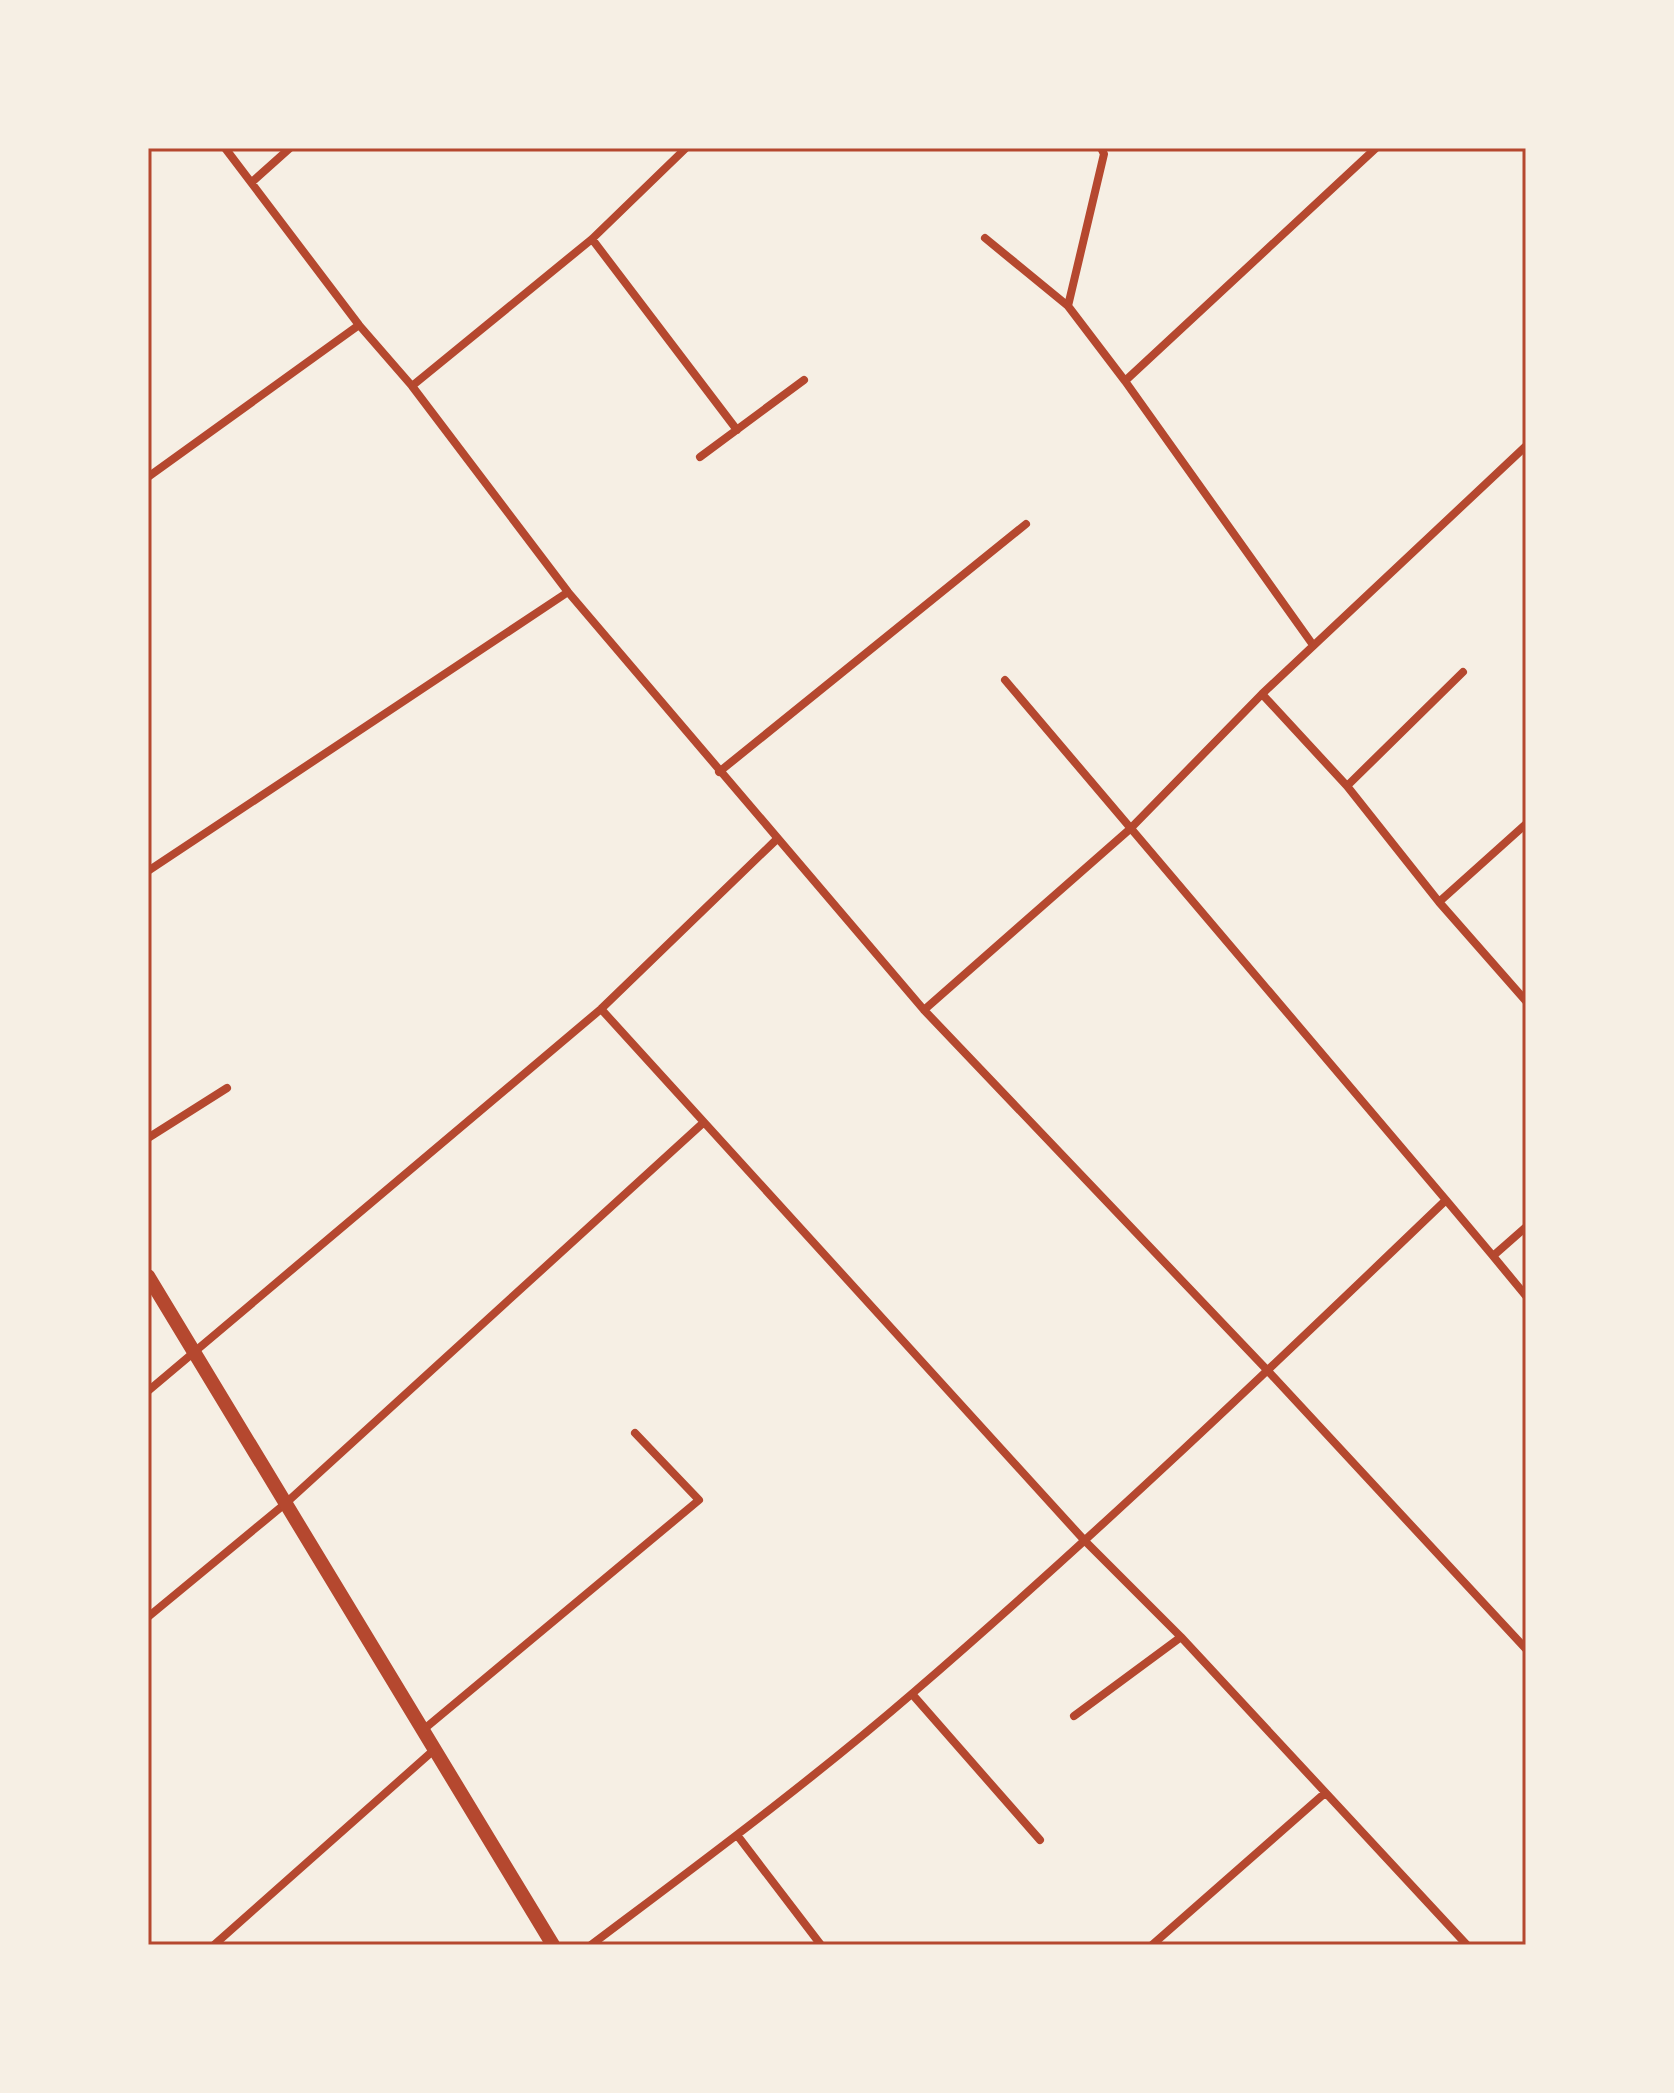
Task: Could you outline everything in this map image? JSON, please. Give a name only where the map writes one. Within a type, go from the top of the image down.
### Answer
[{"type":"street","points":[[225,148],[359,325],[412,386],[568,592],[924,1010],[1268,1371],[1526,1649]]},
{"type":"street","points":[[252,182],[290,148]]},
{"type":"street","points":[[412,386],[592,239],[686,148]]},
{"type":"street","points":[[1125,381],[1376,148]]},
{"type":"street","points":[[1068,306],[1105,150]]},
{"type":"street","points":[[985,238],[1068,306],[1313,645]]},
{"type":"street","points":[[592,239],[737,430]]},
{"type":"street","points":[[148,477],[359,325]]},
{"type":"street","points":[[700,457],[804,380]]},
{"type":"street","points":[[924,1010],[1130,829],[1262,694],[1526,446]]},
{"type":"street","points":[[719,772],[1026,524]]},
{"type":"street","points":[[148,871],[568,592]]},
{"type":"street","points":[[1347,786],[1463,672]]},
{"type":"street","points":[[1005,680],[1526,1296]]},
{"type":"street","points":[[1262,694],[1347,786],[1439,902],[1526,1001]]},
{"type":"street","points":[[1439,902],[1526,824]]},
{"type":"street","points":[[148,1391],[601,1009],[777,839]]},
{"type":"street","points":[[601,1009],[1085,1541],[1181,1637],[1467,1945]]},
{"type":"street","points":[[148,1138],[227,1088]]},
{"type":"street","points":[[148,1617],[286,1503],[703,1123]]},
{"type":"street","points":[[591,1945],[737,1835],[912,1694],[1085,1541],[1446,1200]]},
{"type":"street","points":[[1493,1256],[1526,1227]]},
{"type":"street","points":[[148,1276],[553,1945]]},
{"type":"street","points":[[423,1730],[699,1500],[635,1433]]},
{"type":"street","points":[[1074,1716],[1181,1637]]},
{"type":"street","points":[[912,1694],[1040,1840]]},
{"type":"street","points":[[214,1945],[435,1749]]},
{"type":"street","points":[[1152,1945],[1325,1793]]},
{"type":"street","points":[[737,1835],[821,1945]]}]
